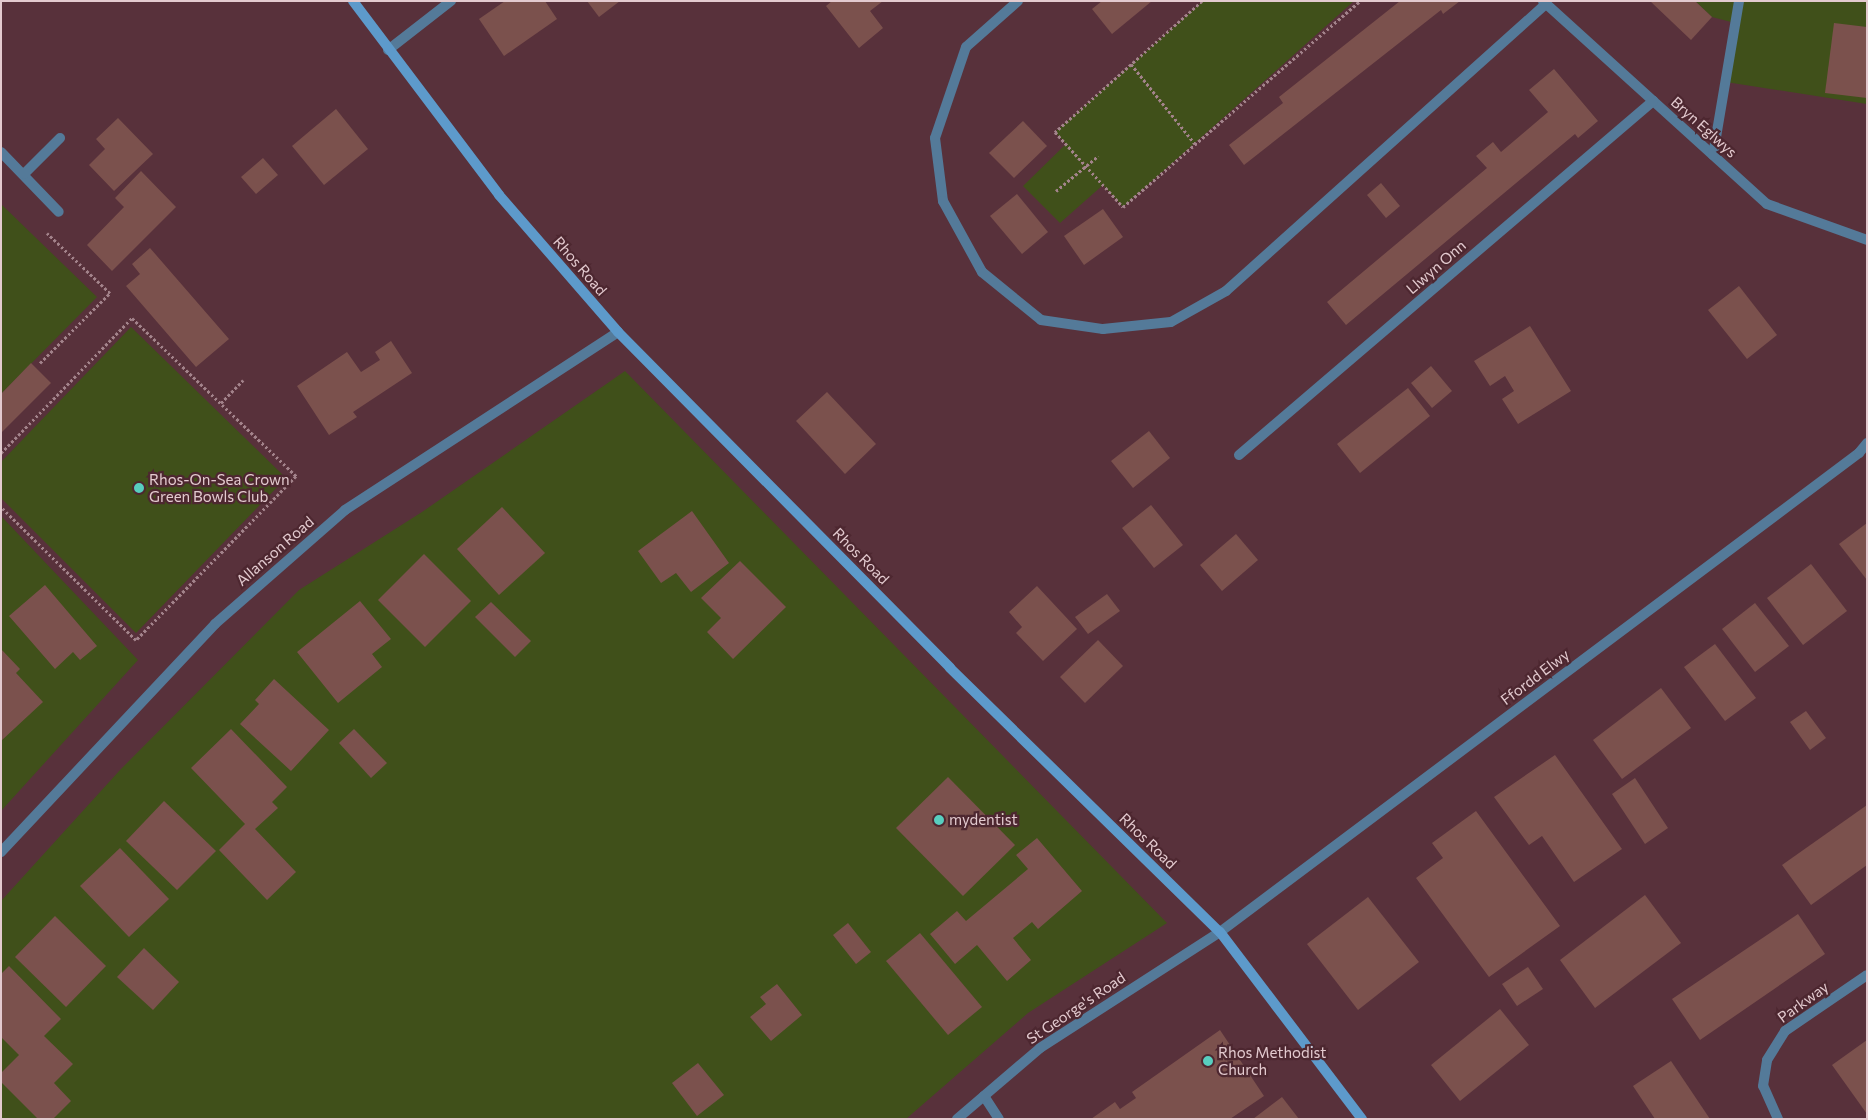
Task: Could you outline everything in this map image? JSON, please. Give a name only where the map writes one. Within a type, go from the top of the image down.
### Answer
[{"type":"main road","name":"Rhos Road","points":[[353,1],[388,50],[500,195],[618,332],[950,668],[1220,932],[1362,1119]]},
{"type":"street","points":[[388,50],[451,1]]},
{"type":"street","points":[[1018,1],[966,47],[935,138],[943,201],[982,272],[1041,320],[1103,329],[1171,322],[1226,291],[1544,3]]},
{"type":"street","points":[[1713,155],[1739,1]]},
{"type":"street","name":"Bryn Eglwys","points":[[1544,3],[1768,204],[1867,240]]},
{"type":"street","name":"Llwyn Onn","points":[[1239,455],[1653,101]]},
{"type":"street","points":[[24,174],[60,138]]},
{"type":"street","points":[[1,152],[59,212]]},
{"type":"street","name":"Allanson Road","points":[[1,852],[215,624],[345,510],[618,332]]},
{"type":"street","name":"Ffordd Elwy","points":[[1220,932],[1859,453],[1867,443]]},
{"type":"street","name":"St George's Road","points":[[957,1119],[1040,1048],[1220,932]]},
{"type":"street","name":"Parkway","points":[[1778,1119],[1763,1086],[1767,1060],[1785,1031],[1867,975]]},
{"type":"street","points":[[984,1096],[999,1119]]},
{"type":"path","points":[[1202,1],[1055,132],[1124,207],[1360,1]]},
{"type":"path","points":[[1131,64],[1195,144]]},
{"type":"path","points":[[1056,191],[1098,156]]},
{"type":"path","points":[[40,363],[110,294],[42,229]]},
{"type":"path","points":[[1,453],[132,318],[296,476],[136,640],[1,507]]},
{"type":"path","points":[[221,403],[243,380]]},
{"type":"green space","points":[[1203,1],[1354,1],[1123,207],[1103,185],[1060,223],[1023,186],[1066,144],[1055,132]]},
{"type":"green space","points":[[1695,1],[1867,1],[1867,104],[1726,82],[1735,23],[1712,17]]},
{"type":"green space","points":[[1,204],[97,297],[1,394]]},
{"type":"green space","name":"Rhos-On-Sea Crown Green Bowls Club","points":[[131,327],[286,478],[136,633],[1,498],[1,462]]},
{"type":"green space","points":[[625,371],[1167,923],[1028,1013],[906,1119],[1,1119],[1,901],[120,770],[299,590],[422,512]]},
{"type":"green space","points":[[1,516],[138,660],[1,811]]},
{"type":"building","points":[[505,1],[545,1],[557,19],[504,56],[479,19]]},
{"type":"building","points":[[587,1],[620,1],[599,17]]},
{"type":"building","points":[[832,1],[883,1],[870,11],[883,28],[859,48],[826,6]]},
{"type":"building","points":[[1102,1],[1152,1],[1112,34],[1092,9]]},
{"type":"building","points":[[1400,1],[1460,1],[1443,14],[1441,10],[1244,165],[1229,145],[1283,103],[1279,97]]},
{"type":"building","points":[[1650,1],[1695,1],[1712,17],[1691,40]]},
{"type":"building","points":[[1834,23],[1867,27],[1867,98],[1825,93]]},
{"type":"building","points":[[1554,69],[1598,121],[1578,138],[1575,134],[1346,325],[1327,302],[1487,168],[1476,156],[1493,142],[1501,152],[1548,112],[1529,90]]},
{"type":"building","points":[[336,109],[368,149],[324,185],[292,146]]},
{"type":"building","points":[[118,118],[153,154],[114,191],[89,165],[105,149],[96,139]]},
{"type":"building","points":[[1023,121],[1047,146],[1014,178],[989,153]]},
{"type":"building","points":[[263,158],[278,175],[256,194],[241,177]]},
{"type":"building","points":[[141,171],[176,207],[112,271],[87,245],[124,207],[115,198]]},
{"type":"building","points":[[1381,183],[1400,206],[1386,218],[1367,195]]},
{"type":"building","points":[[1017,194],[1048,232],[1022,254],[990,216]]},
{"type":"building","points":[[1103,209],[1123,237],[1084,265],[1064,236]]},
{"type":"building","points":[[150,248],[229,339],[196,367],[126,286],[140,274],[132,264]]},
{"type":"building","points":[[1739,286],[1777,335],[1747,359],[1708,310]]},
{"type":"building","points":[[1530,326],[1571,391],[1518,424],[1502,399],[1514,391],[1505,376],[1490,386],[1474,361]]},
{"type":"building","points":[[391,341],[412,373],[353,412],[357,417],[329,435],[297,386],[347,352],[361,372],[380,360],[375,352]]},
{"type":"building","points":[[31,363],[51,383],[1,433],[1,394]]},
{"type":"building","points":[[1431,366],[1452,391],[1432,408],[1411,383]]},
{"type":"building","points":[[1408,388],[1430,416],[1360,473],[1337,444]]},
{"type":"building","points":[[827,392],[876,444],[845,474],[796,421]]},
{"type":"building","points":[[1149,431],[1170,458],[1133,488],[1111,461]]},
{"type":"building","points":[[1151,505],[1183,545],[1154,568],[1122,528]]},
{"type":"building","points":[[502,507],[545,553],[499,595],[457,549]]},
{"type":"building","points":[[692,511],[729,563],[691,592],[676,573],[661,583],[638,551]]},
{"type":"building","points":[[1867,523],[1867,580],[1839,544]]},
{"type":"building","points":[[1236,534],[1258,560],[1222,591],[1200,565]]},
{"type":"building","points":[[424,554],[471,601],[425,647],[378,600]]},
{"type":"building","points":[[740,561],[786,607],[733,659],[707,632],[721,618],[701,598]]},
{"type":"building","points":[[1811,564],[1847,611],[1803,645],[1767,598]]},
{"type":"building","points":[[45,585],[97,646],[80,660],[73,652],[55,669],[9,616]]},
{"type":"building","points":[[1037,586],[1077,629],[1043,661],[1016,633],[1022,627],[1009,612]]},
{"type":"building","points":[[1107,594],[1120,611],[1088,634],[1075,617]]},
{"type":"building","points":[[360,601],[391,639],[372,654],[382,667],[338,703],[297,652]]},
{"type":"building","points":[[491,602],[531,641],[515,657],[475,617]]},
{"type":"building","points":[[1755,603],[1789,646],[1755,672],[1722,629]]},
{"type":"building","points":[[1098,640],[1123,666],[1085,703],[1060,677]]},
{"type":"building","points":[[1715,644],[1756,698],[1725,721],[1684,667]]},
{"type":"building","points":[[1,649],[20,669],[16,673],[43,702],[1,741]]},
{"type":"building","points":[[274,679],[329,730],[291,771],[240,724],[259,704],[255,700]]},
{"type":"building","points":[[1661,688],[1691,728],[1622,779],[1593,740]]},
{"type":"building","points":[[1806,711],[1826,738],[1810,750],[1790,722]]},
{"type":"building","points":[[231,729],[287,787],[272,802],[278,808],[255,829],[296,872],[267,900],[219,850],[245,824],[191,768]]},
{"type":"building","points":[[354,729],[387,763],[371,778],[339,743]]},
{"type":"building","points":[[1555,755],[1622,849],[1574,882],[1542,836],[1529,845],[1494,797]]},
{"type":"building","points":[[948,777],[1015,845],[963,896],[896,828]]},
{"type":"building","points":[[1635,778],[1668,828],[1645,844],[1612,794]]},
{"type":"building","points":[[164,801],[216,851],[177,890],[126,841]]},
{"type":"building","points":[[1867,805],[1867,865],[1811,905],[1782,865]]},
{"type":"building","points":[[1476,811],[1560,926],[1489,977],[1416,878],[1443,858],[1432,843]]},
{"type":"building","points":[[1037,838],[1082,891],[1038,929],[1032,922],[1013,938],[1031,960],[1007,981],[977,945],[955,964],[930,934],[957,911],[966,921],[1028,869],[1016,855]]},
{"type":"building","points":[[120,848],[169,899],[129,937],[80,886]]},
{"type":"building","points":[[1645,895],[1681,943],[1595,1008],[1560,960]]},
{"type":"building","points":[[1368,897],[1419,962],[1358,1010],[1307,944]]},
{"type":"building","points":[[1798,914],[1825,954],[1700,1040],[1672,999]]},
{"type":"building","points":[[55,916],[106,966],[66,1007],[15,957]]},
{"type":"building","points":[[848,923],[871,952],[856,964],[833,935]]},
{"type":"building","points":[[920,933],[982,1007],[948,1035],[886,961]]},
{"type":"building","points":[[144,948],[179,982],[153,1010],[117,977]]},
{"type":"building","points":[[9,966],[61,1019],[44,1036],[73,1064],[54,1083],[71,1101],[53,1119],[38,1119],[1,1082],[1,1073],[19,1055],[1,1037],[1,974]]},
{"type":"building","points":[[1528,967],[1543,989],[1517,1006],[1502,984]]},
{"type":"building","points":[[777,984],[802,1015],[771,1041],[750,1017],[766,1004],[760,997]]},
{"type":"building","points":[[1500,1009],[1529,1045],[1460,1101],[1431,1065]]},
{"type":"building","name":"Rhos Methodist Church","points":[[1220,1030],[1264,1096],[1230,1119],[1091,1119],[1115,1102],[1120,1109],[1136,1098],[1132,1092]]},
{"type":"building","points":[[1867,1040],[1867,1114],[1832,1065]]},
{"type":"building","points":[[1671,1061],[1710,1119],[1655,1119],[1633,1086]]},
{"type":"building","points":[[698,1063],[724,1095],[697,1116],[672,1083]]},
{"type":"building","points":[[1282,1097],[1299,1119],[1253,1119]]},
{"type":"place","name":"Rhos-On-Sea Crown Green Bowls Club","points":[[139,488]]},
{"type":"place","name":"mydentist","points":[[939,820]]},
{"type":"place","name":"Rhos Methodist Church","points":[[1208,1061]]}]
